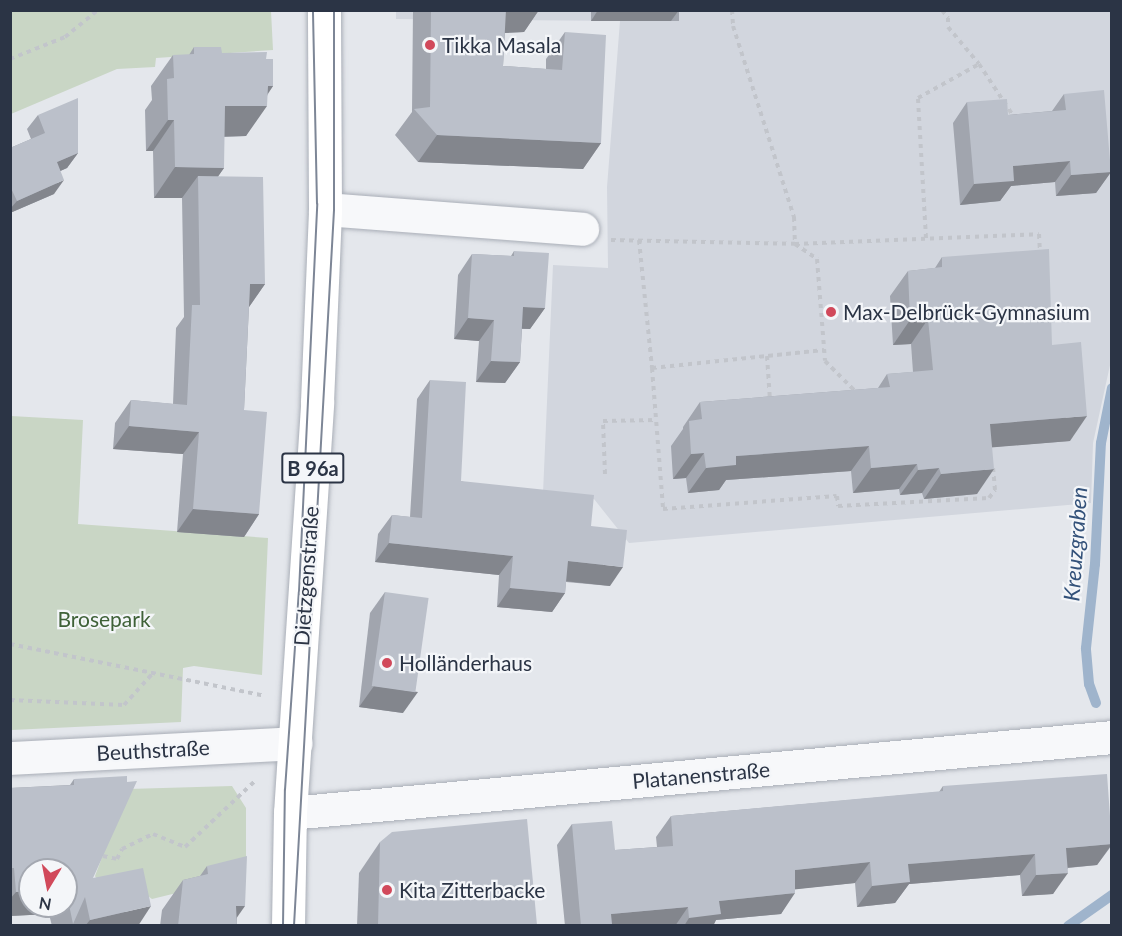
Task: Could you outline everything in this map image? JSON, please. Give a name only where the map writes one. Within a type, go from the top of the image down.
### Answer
[{"type":"main road","name":"Dietzgenstraße","points":[[288,926],[290,813],[318,402],[325,209],[324,10]]},
{"type":"street","points":[[325,209],[595,234]]},
{"type":"street","name":"Platanenstraße","points":[[290,813],[1112,737]]},
{"type":"street","name":"Beuthstraße","points":[[10,758],[296,742]]},
{"type":"path","points":[[10,59],[65,37],[98,10]]},
{"type":"path","points":[[732,10],[733,26],[794,217],[795,244]]},
{"type":"path","points":[[942,10],[948,18],[948,27],[979,64],[1019,123]]},
{"type":"path","points":[[926,238],[918,98],[979,64]]},
{"type":"path","points":[[595,234],[639,240],[795,244],[1039,234],[1040,257]]},
{"type":"path","points":[[639,240],[663,509],[837,496],[838,506],[989,498],[995,490],[992,456]]},
{"type":"path","points":[[795,244],[817,259],[825,361],[863,399]]},
{"type":"path","points":[[652,368],[824,350]]},
{"type":"path","points":[[768,356],[770,411]]},
{"type":"path","points":[[605,474],[603,421],[656,420]]},
{"type":"path","points":[[10,644],[265,696]]},
{"type":"path","points":[[10,700],[124,705],[153,673]]},
{"type":"path","points":[[103,856],[117,859],[122,849],[153,834],[172,839],[185,847],[256,780]]},
{"type":"shaded area","name":"Max-Delbrück-Gymnasium","points":[[396,11],[1111,11],[1112,356],[1093,443],[1091,503],[629,543],[594,499],[543,493],[553,265],[608,268],[607,187],[620,21],[396,19]]},
{"type":"green space","points":[[10,11],[271,11],[273,50],[156,58],[155,67],[117,69],[11,114]]},
{"type":"green space","name":"Brosepark","points":[[11,416],[83,420],[78,524],[268,538],[262,675],[194,666],[183,668],[181,722],[11,730]]},
{"type":"green space","points":[[232,786],[246,808],[246,876],[152,899],[136,887],[100,886],[95,876],[128,789]]},
{"type":"building","points":[[431,10],[506,10],[503,66],[562,70],[565,32],[606,35],[601,143],[437,135],[414,109],[430,107]]},
{"type":"building","points":[[194,47],[221,47],[222,53],[267,52],[266,59],[273,59],[273,86],[268,86],[267,106],[225,106],[224,168],[175,167],[174,120],[168,120],[167,79],[174,78],[173,55],[194,54]]},
{"type":"building","points":[[1104,90],[1111,172],[1071,175],[1070,161],[1013,166],[1014,181],[974,184],[967,102],[1007,99],[1008,115],[1066,110],[1064,94]]},
{"type":"building","points":[[78,98],[78,153],[57,162],[64,180],[17,201],[10,186],[10,148],[45,133],[38,115]]},
{"type":"building","points":[[198,176],[263,177],[265,284],[250,284],[244,410],[267,412],[259,514],[193,509],[199,432],[129,426],[131,400],[187,405],[192,305],[200,305]]},
{"type":"building","points":[[1049,249],[1052,345],[1081,342],[1087,416],[990,424],[994,469],[941,474],[939,468],[918,470],[917,464],[871,468],[869,446],[736,456],[736,465],[706,468],[704,453],[691,454],[689,421],[702,419],[700,402],[890,387],[887,374],[933,370],[928,319],[910,320],[908,271],[942,267],[942,257]]},
{"type":"building","points":[[514,251],[549,253],[545,308],[523,307],[520,362],[491,361],[494,320],[468,318],[472,254],[514,256]]},
{"type":"building","points":[[430,380],[466,382],[461,481],[594,495],[591,526],[627,530],[623,567],[568,561],[565,593],[510,588],[513,556],[389,543],[392,515],[422,518]]},
{"type":"building","points":[[385,592],[429,598],[415,692],[372,686]]},
{"type":"building","points":[[1107,774],[1112,844],[1066,848],[1068,873],[1036,875],[1035,854],[908,864],[910,882],[872,886],[870,862],[795,870],[795,893],[719,901],[721,914],[689,918],[688,907],[611,914],[612,924],[581,926],[572,824],[612,821],[615,850],[673,846],[671,816],[943,791],[943,786]]},
{"type":"building","points":[[127,776],[127,782],[137,781],[93,878],[143,868],[151,906],[90,920],[85,897],[78,913],[78,858],[18,858],[18,892],[16,892],[14,868],[10,868],[10,788],[74,785],[74,779]]},
{"type":"building","points":[[527,819],[537,925],[378,926],[380,842],[392,832]]},
{"type":"building","points":[[247,856],[245,906],[236,906],[237,926],[178,926],[183,880],[208,874],[207,866]]},
{"type":"waterway","name":"Kreuzgraben","points":[[1096,703],[1089,684],[1086,648],[1095,564],[1101,443],[1112,388]]},
{"type":"waterway","name":"Kreuzgraben","points":[[1068,926],[1112,895]]},
{"type":"tram line","points":[[283,926],[285,790],[299,592],[317,204],[313,10]]},
{"type":"tram line","points":[[294,926],[334,210],[334,10]]},
{"type":"place","name":"Tikka Masala","points":[[430,45]]},
{"type":"place","name":"Max-Delbrück-Gymnasium","points":[[831,312]]},
{"type":"place","name":"Holländerhaus","points":[[387,663]]},
{"type":"place","name":"Kita Zitterbacke","points":[[387,890]]}]
